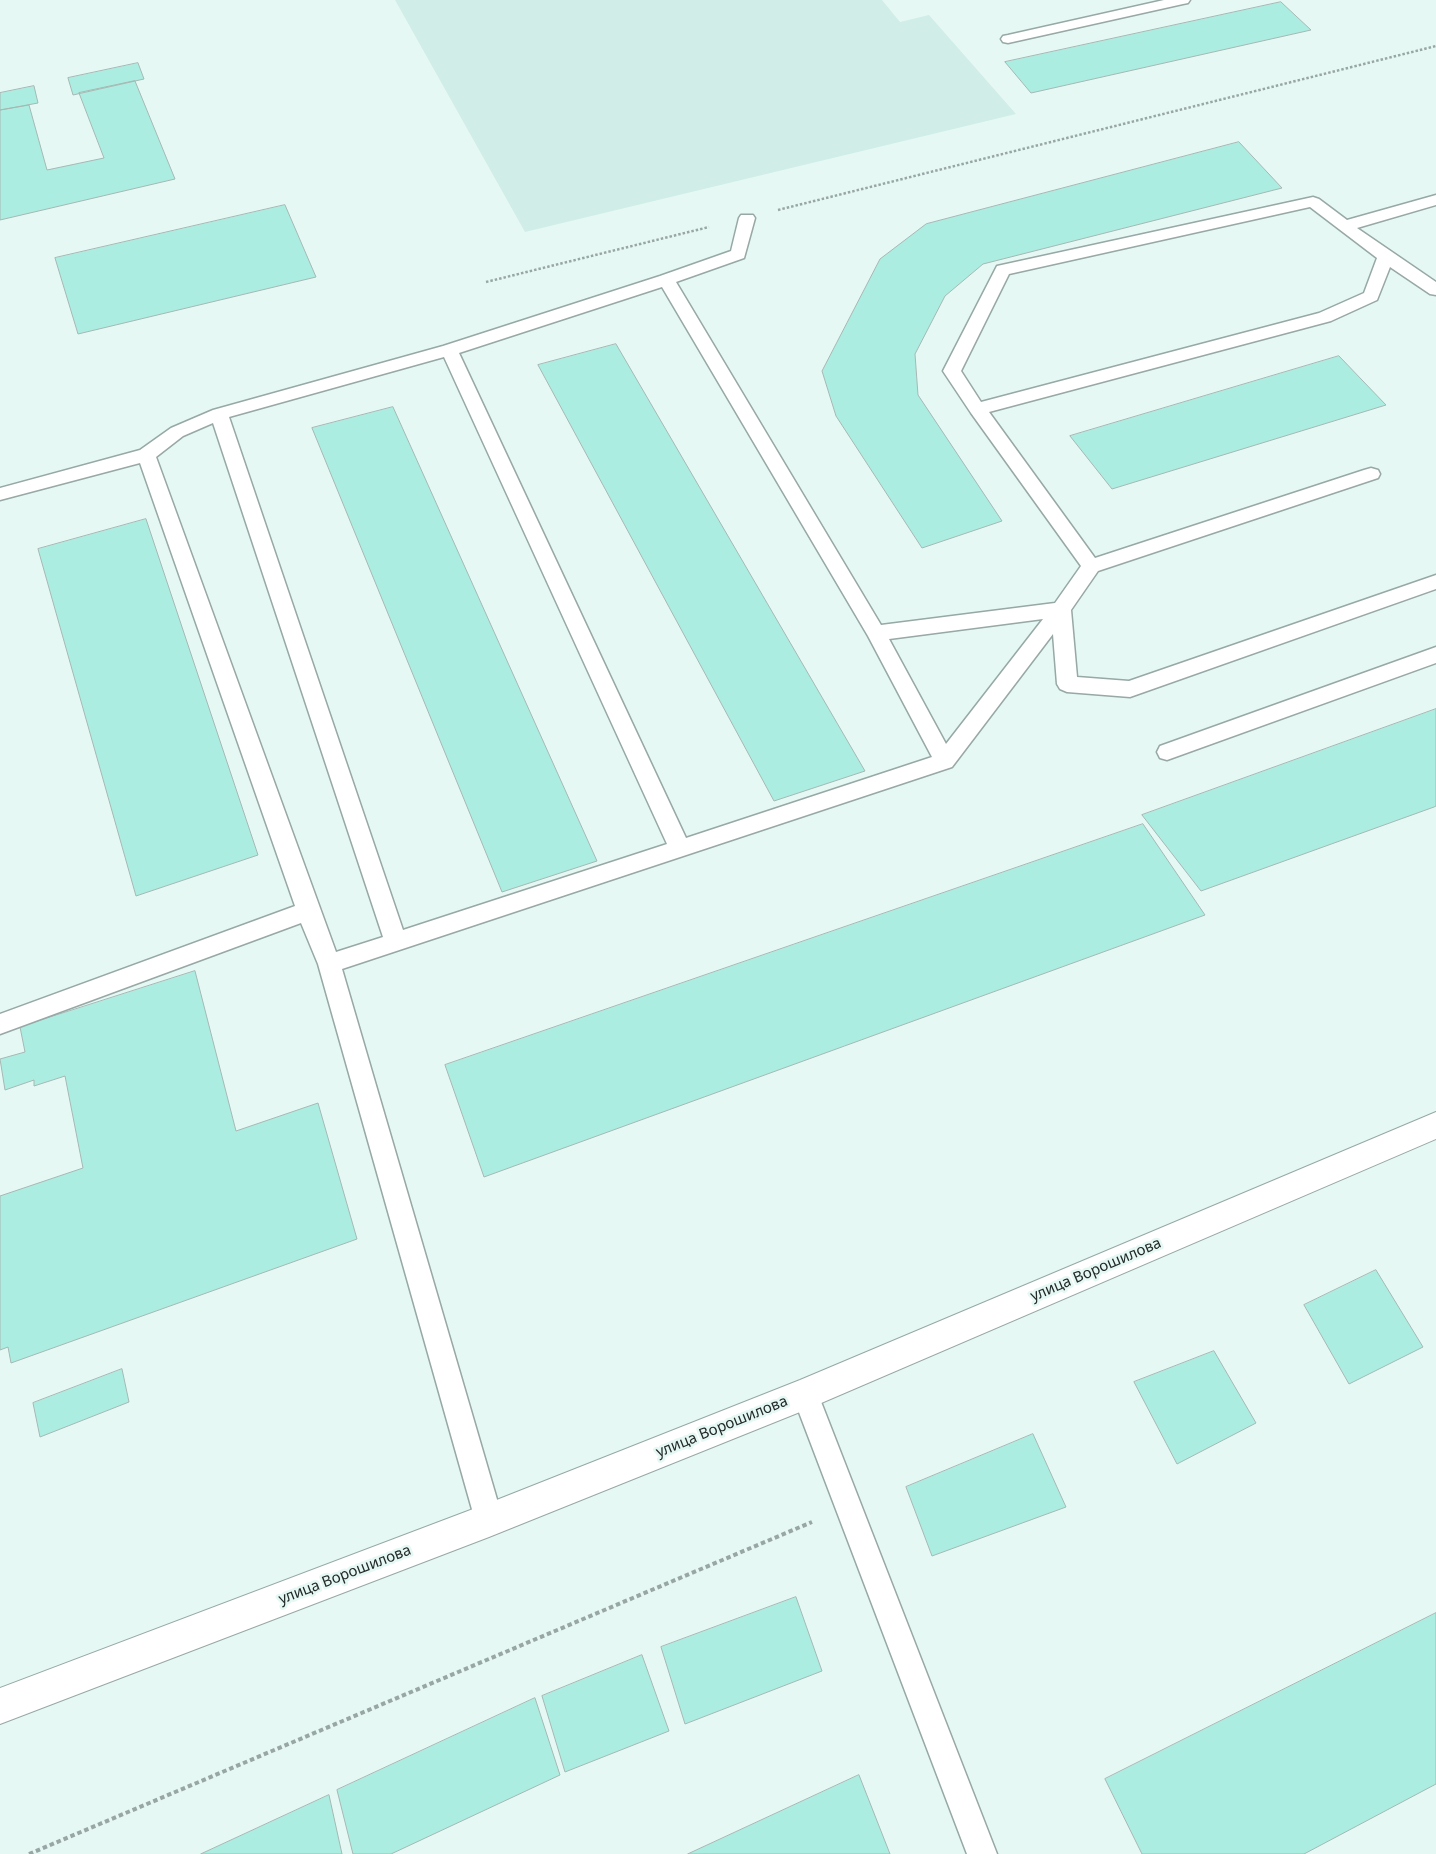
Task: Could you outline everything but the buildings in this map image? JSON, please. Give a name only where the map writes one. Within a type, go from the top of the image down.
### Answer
[{"type":"main road","name":"улица Ворошилова","points":[[0,1706],[489,1520],[805,1394],[1436,1125]]},
{"type":"lane","points":[[1008,39],[1183,0]]},
{"type":"lane","points":[[1345,226],[1436,200]]},
{"type":"lane","points":[[1091,566],[976,409],[952,371],[1003,270],[1314,202],[1386,256],[1436,290]]},
{"type":"lane","points":[[0,494],[146,455],[177,432],[219,414],[449,350],[666,280],[738,254],[747,218]]},
{"type":"lane","points":[[976,409],[1325,317],[1372,296],[1386,256]]},
{"type":"lane","points":[[666,280],[876,633],[945,761]]},
{"type":"lane","points":[[449,350],[680,848]]},
{"type":"lane","points":[[219,414],[396,942]]},
{"type":"lane","points":[[146,455],[308,911],[329,964],[489,1520]]},
{"type":"lane","points":[[329,964],[945,761],[1061,609],[1091,566],[1371,474]]},
{"type":"lane","points":[[1061,609],[1067,684],[1130,688],[1436,582]]},
{"type":"lane","points":[[876,633],[1061,609]]},
{"type":"lane","points":[[1167,752],[1436,655]]},
{"type":"lane","points":[[0,1024],[308,911]]},
{"type":"lane","points":[[805,1394],[982,1854]]},
{"type":"path","points":[[486,282],[1436,46]]},
{"type":"path","points":[[29,1854],[847,1507]]},
{"type":"shaded area","points":[[395,0],[882,0],[900,22],[929,15],[1016,114],[525,232]]}]
